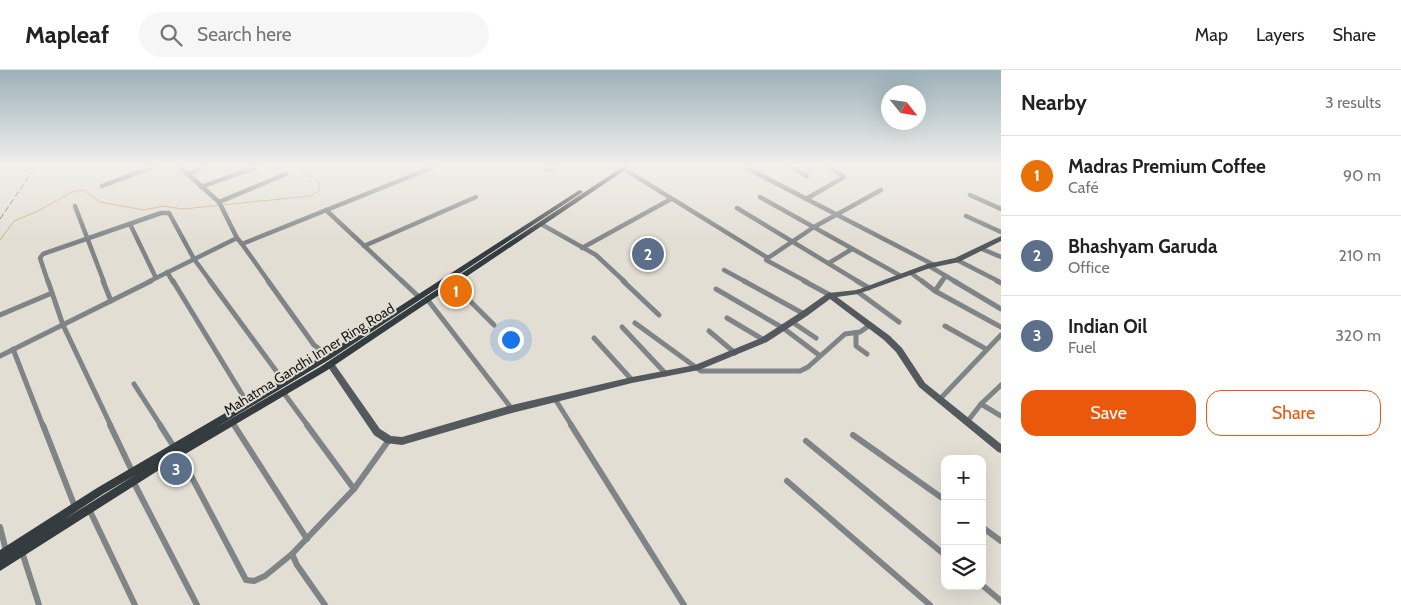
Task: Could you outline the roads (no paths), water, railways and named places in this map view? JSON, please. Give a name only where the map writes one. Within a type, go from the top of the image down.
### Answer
[{"type":"main road","name":"Mahatma Gandhi Inner Ring Road","points":[[3,554],[132,471],[232,422],[283,392],[586,191]]},
{"type":"main road","name":"Mahatma Gandhi Inner Ring Road","points":[[423,298],[452,284],[588,191]]},
{"type":"main road","name":"Mahatma Gandhi Inner Ring Road","points":[[0,566],[133,481],[248,404],[330,360]]},
{"type":"street","points":[[205,191],[220,205],[237,238],[314,345],[330,360],[377,432],[389,440],[402,441],[512,409],[632,380],[696,368],[764,340],[830,295],[858,292],[911,272],[956,260],[1001,238]]},
{"type":"street","points":[[220,205],[250,191]]},
{"type":"street","points":[[242,244],[374,191]]},
{"type":"street","points":[[659,191],[768,258],[766,260],[830,295],[870,325],[893,343],[922,385],[1001,449]]},
{"type":"street","points":[[791,191],[931,266],[945,277],[1001,309]]},
{"type":"street","points":[[806,199],[819,191]]},
{"type":"street","points":[[768,258],[814,227],[879,191]]},
{"type":"street","points":[[970,195],[1001,209]]},
{"type":"street","points":[[364,246],[476,197]]},
{"type":"street","points":[[760,197],[901,276]]},
{"type":"street","points":[[582,248],[672,199]]},
{"type":"street","points":[[75,206],[110,301]]},
{"type":"street","points":[[737,208],[869,288]]},
{"type":"street","points":[[326,210],[423,298],[512,409]]},
{"type":"street","points":[[132,471],[63,325],[40,258],[49,251],[161,213],[169,213],[194,259],[285,383]]},
{"type":"street","points":[[966,216],[1001,232]]},
{"type":"street","points":[[130,224],[156,278]]},
{"type":"street","points":[[541,224],[596,255],[659,315]]},
{"type":"street","points":[[0,356],[237,238]]},
{"type":"street","points":[[829,263],[852,248]]},
{"type":"street","points":[[982,248],[1001,257]]},
{"type":"street","points":[[956,260],[1001,283]]},
{"type":"street","points":[[724,270],[804,314]]},
{"type":"street","points":[[167,272],[248,404]]},
{"type":"street","points":[[911,272],[934,291],[1001,327]]},
{"type":"street","points":[[934,291],[945,277]]},
{"type":"street","points":[[452,284],[494,325]]},
{"type":"street","points":[[716,289],[783,328],[819,355]]},
{"type":"street","points":[[858,292],[899,322]]},
{"type":"street","points":[[0,314],[52,293]]},
{"type":"street","points":[[727,318],[764,340]]},
{"type":"street","points":[[792,322],[816,338]]},
{"type":"street","points":[[635,323],[701,371],[797,372],[804,370],[845,334],[856,333],[870,325]]},
{"type":"street","points":[[945,326],[986,350]]},
{"type":"street","points":[[622,327],[666,374]]},
{"type":"street","points":[[710,331],[736,353]]},
{"type":"street","points":[[856,333],[856,346],[866,354]]},
{"type":"street","points":[[939,400],[1001,335]]},
{"type":"street","points":[[594,338],[632,380]]},
{"type":"street","points":[[13,349],[75,507]]},
{"type":"street","points":[[134,384],[177,450],[246,580],[254,581],[265,576],[292,554],[354,489],[389,440]]},
{"type":"street","points":[[967,422],[982,404],[999,392],[1001,385]]},
{"type":"street","points":[[283,392],[354,489]]},
{"type":"street","points":[[555,399],[684,605]]},
{"type":"street","points":[[982,404],[1001,416]]},
{"type":"street","points":[[232,422],[307,539]]},
{"type":"street","points":[[853,435],[941,497]]},
{"type":"street","points":[[806,441],[941,552]]},
{"type":"street","points":[[133,481],[197,605]]},
{"type":"street","points":[[787,481],[930,605]]},
{"type":"street","points":[[89,508],[135,605]]},
{"type":"street","points":[[0,527],[3,554]]},
{"type":"street","points":[[986,530],[1001,541]]},
{"type":"street","points":[[22,551],[39,605]]},
{"type":"street","points":[[292,554],[297,565],[325,605]]},
{"type":"street","points":[[986,588],[1001,600]]},
{"type":"waterway","points":[[0,240],[14,221],[38,211],[72,192],[78,191]]},
{"type":"waterway","points":[[85,191],[100,202],[144,210],[163,206],[183,209],[310,196],[319,191]]},
{"type":"railway","points":[[0,219],[19,191]]},
{"type":"place","name":"Bhashyam Garuda","points":[[648,254]]},
{"type":"place","name":"Madras Premium Coffee","points":[[456,291]]},
{"type":"place","name":"Indian Oil","points":[[176,469]]}]
